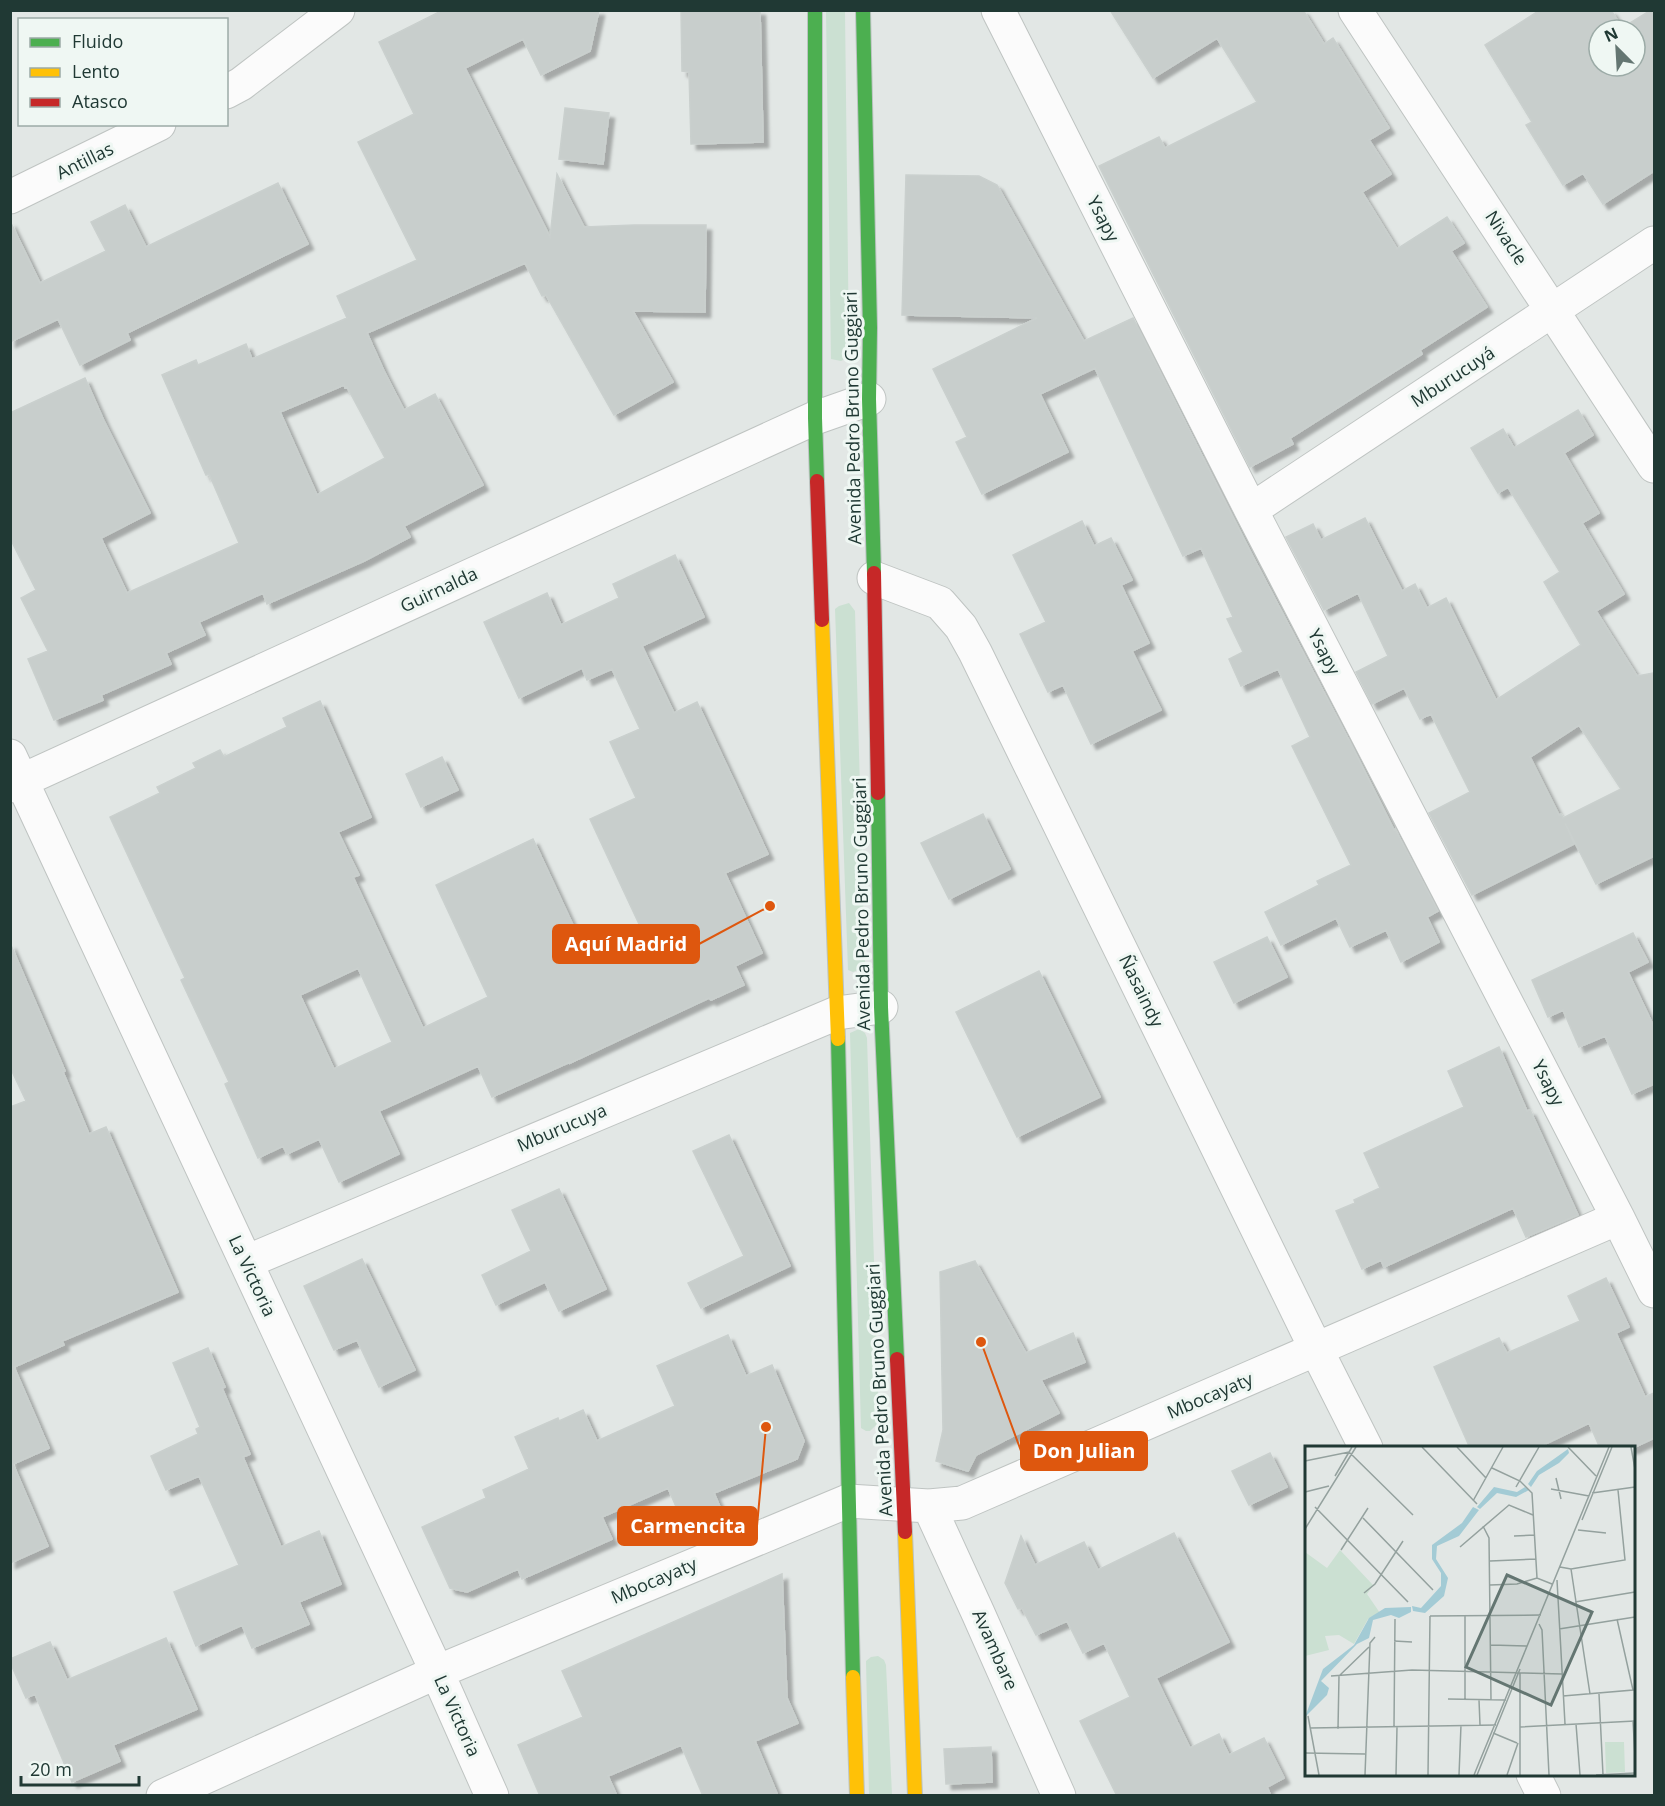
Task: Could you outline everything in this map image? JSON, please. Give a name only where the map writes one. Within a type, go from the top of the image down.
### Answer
[{"type":"main road","name":"Avenida Pedro Bruno Guggiari","points":[[814,10],[815,418],[837,1013],[857,1796]]},
{"type":"main road","name":"Avenida Pedro Bruno Guggiari","points":[[863,10],[881,1007],[916,1505],[907,1557],[915,1796]]},
{"type":"street","points":[[228,91],[241,84],[338,10]]},
{"type":"street","name":"Ysapy","points":[[998,10],[1251,510],[1654,1291]]},
{"type":"street","name":"Nivacle","points":[[1355,10],[1654,466]]},
{"type":"street","name":"Antillas","points":[[10,197],[155,126]]},
{"type":"street","name":"Mburucuyá","points":[[1251,510],[1654,243]]},
{"type":"street","name":"Guirnalda","points":[[14,774],[815,418],[869,399]]},
{"type":"street","name":"Ñasaindy","points":[[874,578],[940,603],[961,627],[1365,1446]]},
{"type":"street","name":"La Victoria","points":[[14,774],[246,1262],[437,1671],[492,1796]]},
{"type":"street","name":"Mburucuya","points":[[246,1262],[837,1013],[881,1007]]},
{"type":"street","name":"Mbocayaty","points":[[164,1796],[437,1671],[848,1501],[916,1505],[962,1503],[1618,1218]]},
{"type":"street","name":"Avambare","points":[[916,1505],[978,1613],[1059,1796]]},
{"type":"street","points":[[1534,1776],[1544,1796]]},
{"type":"green space","points":[[826,11],[845,11],[849,353],[847,358],[841,361],[831,359]]},
{"type":"green space","points":[[849,603],[855,611],[865,964],[861,969],[853,972],[848,970],[835,609]]},
{"type":"green space","points":[[859,1029],[865,1033],[867,1038],[879,1422],[870,1431],[861,1428],[850,1033]]},
{"type":"green space","points":[[878,1656],[884,1660],[886,1665],[892,1795],[869,1795],[866,1661]]},
{"type":"building","points":[[443,10],[599,10],[590,51],[541,75],[523,39],[465,68],[550,237],[557,174],[584,227],[706,225],[705,312],[633,311],[673,382],[614,415],[546,295],[542,296],[525,263],[367,333],[404,410],[435,394],[483,485],[404,526],[410,537],[364,561],[267,604],[263,593],[199,622],[205,635],[166,653],[171,664],[101,695],[103,700],[54,720],[28,659],[48,651],[21,598],[36,590],[10,538],[10,413],[85,378],[150,513],[101,538],[127,593],[239,543],[162,375],[196,360],[198,365],[246,344],[252,359],[347,318],[337,296],[417,260],[358,142],[414,114],[379,42]],"holes":[[[344,385],[345,388],[347,387],[385,458],[317,495],[280,412]]]},
{"type":"building","points":[[681,10],[760,10],[763,142],[691,144],[689,72],[682,71]]},
{"type":"building","points":[[1110,10],[1303,10],[1324,44],[1333,38],[1389,128],[1369,140],[1391,174],[1362,192],[1397,249],[1447,217],[1464,243],[1451,251],[1487,307],[1420,350],[1422,354],[1290,438],[1293,444],[1250,467],[1099,166],[1159,137],[1165,148],[1257,102],[1217,38],[1153,78]]},
{"type":"building","points":[[1540,10],[1611,10],[1616,18],[1587,18],[1587,78],[1647,78],[1647,18],[1638,18],[1654,10],[1654,171],[1603,204],[1583,173],[1563,185],[1526,125],[1532,122],[1485,45]]},
{"type":"building","points":[[565,108],[609,113],[603,164],[559,159]]},
{"type":"building","points":[[906,175],[979,176],[997,185],[1084,341],[1133,318],[1251,553],[1438,911],[1427,917],[1439,942],[1401,962],[1386,930],[1350,947],[1336,918],[1281,945],[1265,912],[1319,885],[1317,881],[1351,865],[1292,746],[1310,737],[1278,669],[1241,686],[1229,659],[1243,652],[1227,619],[1233,617],[1201,548],[1183,556],[1095,368],[1040,394],[1068,452],[982,494],[956,442],[967,437],[933,369],[1037,318],[902,315]]},
{"type":"building","points":[[278,183],[308,244],[127,333],[130,340],[80,365],[58,319],[10,342],[10,221],[40,283],[106,251],[91,222],[125,205],[146,247]]},
{"type":"building","points":[[1578,410],[1593,435],[1564,453],[1599,513],[1582,523],[1624,594],[1596,611],[1637,676],[1654,673],[1654,856],[1596,884],[1565,823],[1574,844],[1472,895],[1429,813],[1470,792],[1431,714],[1420,719],[1404,688],[1372,704],[1356,672],[1388,656],[1358,593],[1324,610],[1286,537],[1313,524],[1321,540],[1365,518],[1402,591],[1415,584],[1427,608],[1446,598],[1496,700],[1581,645],[1544,582],[1560,572],[1508,487],[1498,493],[1471,448],[1503,429],[1514,448]],"holes":[[[1579,725],[1621,789],[1563,818],[1561,814],[1559,815],[1530,757]]]},
{"type":"building","points":[[1082,521],[1094,546],[1111,538],[1132,580],[1121,585],[1149,643],[1132,651],[1161,710],[1091,744],[1063,685],[1048,692],[1020,634],[1046,622],[1013,555]]},
{"type":"building","points":[[675,555],[704,617],[642,646],[674,713],[697,702],[768,854],[725,873],[762,953],[735,966],[744,985],[711,1000],[709,998],[492,1097],[478,1066],[379,1111],[399,1154],[339,1182],[319,1139],[287,1154],[283,1146],[258,1158],[225,1084],[229,1082],[181,980],[185,978],[110,817],[160,793],[157,787],[196,768],[193,763],[220,750],[224,757],[287,727],[283,718],[320,701],[371,817],[338,832],[359,875],[353,877],[423,1028],[488,997],[436,885],[533,839],[591,964],[646,939],[590,819],[636,798],[610,742],[640,729],[612,669],[587,680],[582,668],[519,698],[484,622],[547,593],[561,625],[619,598],[613,584]],"holes":[[[358,968],[392,1042],[334,1069],[300,995]]]},
{"type":"building","points":[[442,757],[458,790],[421,807],[406,774]]},
{"type":"building","points":[[983,814],[1010,869],[949,899],[921,843]]},
{"type":"building","points":[[1633,933],[1648,962],[1628,972],[1654,1027],[1654,1084],[1632,1094],[1605,1036],[1579,1047],[1563,1010],[1548,1017],[1532,980]]},
{"type":"building","points":[[1267,937],[1287,977],[1234,1003],[1214,962]]},
{"type":"building","points":[[10,943],[65,1071],[63,1072],[89,1134],[106,1127],[178,1292],[62,1341],[64,1345],[14,1367],[49,1448],[13,1464],[48,1546],[10,1563],[10,1107],[26,1101],[10,1067]]},
{"type":"building","points":[[1039,971],[1100,1097],[1017,1137],[956,1012]]},
{"type":"building","points":[[1499,1047],[1527,1111],[1530,1110],[1578,1215],[1526,1237],[1513,1208],[1384,1267],[1381,1260],[1362,1269],[1336,1211],[1380,1188],[1364,1153],[1464,1107],[1448,1071]]},
{"type":"building","points":[[729,1135],[790,1266],[701,1308],[688,1283],[744,1256],[693,1151]]},
{"type":"building","points":[[559,1189],[606,1289],[559,1311],[545,1282],[496,1305],[482,1275],[531,1251],[512,1210]]},
{"type":"building","points":[[362,1259],[415,1370],[379,1387],[357,1340],[334,1350],[304,1286]]},
{"type":"building","points":[[975,1261],[1026,1353],[1073,1333],[1085,1362],[1041,1380],[1059,1413],[976,1455],[968,1471],[936,1461],[943,1430],[940,1272]]},
{"type":"building","points":[[1606,1278],[1629,1327],[1616,1333],[1645,1397],[1654,1393],[1654,1438],[1635,1447],[1599,1446],[1589,1423],[1541,1446],[1469,1446],[1434,1367],[1499,1338],[1507,1353],[1580,1321],[1568,1296]]},
{"type":"building","points":[[728,1335],[746,1376],[772,1365],[804,1441],[797,1459],[714,1493],[720,1507],[683,1523],[668,1488],[602,1517],[612,1539],[522,1579],[518,1569],[467,1592],[450,1588],[422,1527],[486,1498],[483,1490],[529,1469],[515,1437],[583,1410],[597,1441],[675,1406],[657,1366]]},
{"type":"building","points":[[208,1348],[250,1454],[243,1457],[281,1547],[319,1531],[341,1584],[299,1602],[309,1624],[252,1648],[242,1625],[196,1646],[174,1592],[239,1565],[199,1476],[166,1490],[151,1456],[198,1434],[196,1429],[200,1427],[173,1363]]},
{"type":"building","points":[[1270,1453],[1287,1487],[1249,1505],[1232,1471]]},
{"type":"building","points":[[1174,1533],[1229,1642],[1156,1678],[1190,1748],[1219,1734],[1229,1755],[1264,1738],[1284,1778],[1267,1787],[1271,1796],[1117,1796],[1080,1721],[1130,1697],[1104,1643],[1083,1653],[1067,1621],[1036,1635],[1022,1608],[1018,1609],[1005,1583],[1021,1536],[1035,1565],[1084,1542],[1098,1570]]},
{"type":"building","points":[[782,1574],[787,1698],[798,1723],[755,1741],[778,1796],[703,1796],[681,1745],[608,1776],[617,1796],[540,1796],[518,1745],[583,1717],[562,1671]]},
{"type":"building","points":[[166,1638],[197,1709],[113,1745],[120,1761],[72,1782],[35,1694],[26,1698],[10,1659],[50,1642],[67,1680]]},
{"type":"building","points":[[991,1747],[992,1782],[946,1784],[944,1749]]},
{"type":"traffic: fast","points":[[815,10],[817,481]]},
{"type":"traffic: fast","points":[[863,10],[874,573]]},
{"type":"traffic: fast","points":[[878,793],[881,1007],[897,1359]]},
{"type":"traffic: fast","points":[[838,1039],[853,1677]]},
{"type":"traffic: slow","points":[[822,620],[838,1039]]},
{"type":"traffic: slow","points":[[905,1532],[915,1796]]},
{"type":"traffic: slow","points":[[853,1677],[857,1796]]},
{"type":"traffic: jam","points":[[817,481],[822,620]]},
{"type":"traffic: jam","points":[[874,573],[878,793]]},
{"type":"traffic: jam","points":[[897,1359],[905,1532]]},
{"type":"place","name":"Aquí Madrid","points":[[770,906]]},
{"type":"place","name":"Don Julian","points":[[981,1342]]},
{"type":"place","name":"Carmencita","points":[[766,1427]]}]
